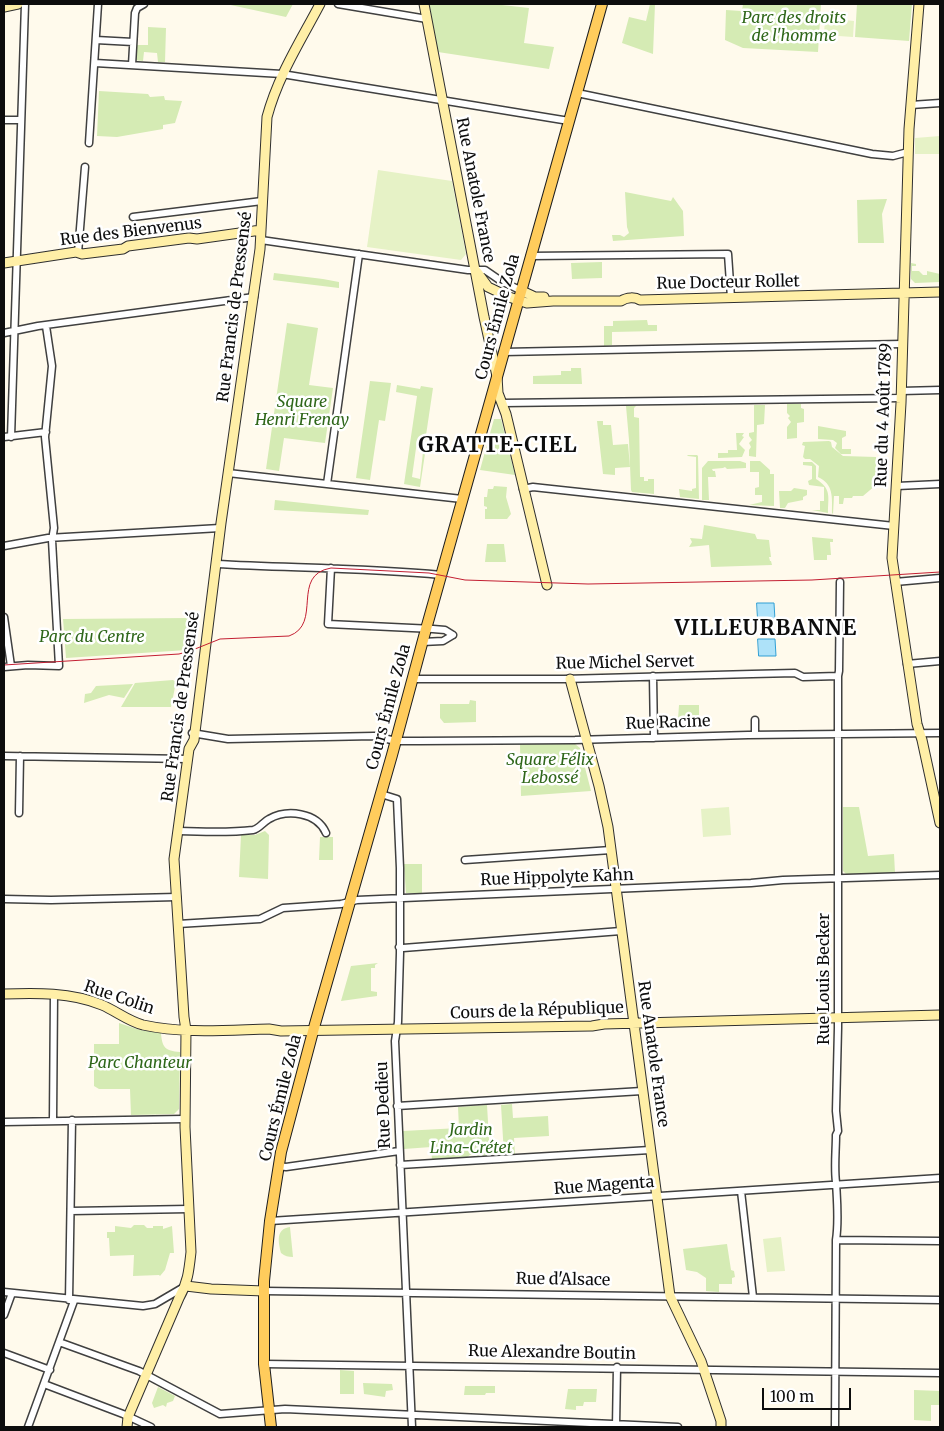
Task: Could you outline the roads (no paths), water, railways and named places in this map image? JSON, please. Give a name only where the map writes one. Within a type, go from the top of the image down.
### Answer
[{"type":"main road","name":"Cours Émile Zola","points":[[271,1427],[264,1364],[264,1291],[270,1221],[278,1166],[422,642],[602,4]]},
{"type":"street","points":[[4,7],[18,4]]},
{"type":"street","points":[[24,4],[15,331],[7,437],[46,432]]},
{"type":"street","points":[[89,143],[98,4]]},
{"type":"street","points":[[132,65],[135,13],[137,8],[144,4]]},
{"type":"street","name":"Rue Francis de Pressensé","points":[[127,1427],[128,1417],[179,1298],[186,1286],[191,1252],[184,1119],[190,1030],[184,1017],[174,859],[189,749],[194,740],[193,734],[220,528],[254,297],[261,240],[267,117],[271,100],[282,74],[320,4]]},
{"type":"street","points":[[338,4],[427,20]]},
{"type":"street","name":"Rue Anatole France","points":[[424,4],[476,270]]},
{"type":"street","name":"Rue du 4 Août 1789","points":[[919,4],[908,152],[901,394],[892,558],[916,724],[920,733],[940,822]]},
{"type":"street","points":[[96,40],[133,42]]},
{"type":"street","points":[[95,63],[282,74],[569,121]]},
{"type":"street","points":[[577,93],[872,154],[894,156],[908,152]]},
{"type":"street","points":[[911,105],[940,103]]},
{"type":"street","points":[[4,120],[21,120]]},
{"type":"street","points":[[78,253],[85,167]]},
{"type":"street","points":[[133,217],[262,201]]},
{"type":"street","name":"Rue des Bienvenus","points":[[4,263],[261,230]]},
{"type":"street","points":[[261,240],[485,270],[519,295]]},
{"type":"street","points":[[327,484],[359,254]]},
{"type":"street","points":[[530,256],[728,254],[731,298]]},
{"type":"street","points":[[476,270],[482,285],[490,279],[501,281]]},
{"type":"street","name":"Rue Anatole France","points":[[482,285],[497,376],[498,393],[503,404],[548,585]]},
{"type":"street","name":"Rue Docteur Rollet","points":[[482,285],[519,295],[527,303],[621,300],[625,298],[640,300],[940,292]]},
{"type":"street","points":[[4,333],[254,297]]},
{"type":"street","points":[[4,667],[28,665],[59,666],[52,538],[53,519],[50,478],[46,457],[46,432],[52,366],[46,326]]},
{"type":"street","points":[[504,352],[902,344]]},
{"type":"street","points":[[503,404],[901,394],[940,390]]},
{"type":"street","points":[[228,472],[462,500]]},
{"type":"street","points":[[896,486],[940,484]]},
{"type":"street","points":[[523,489],[533,487],[894,526]]},
{"type":"street","points":[[4,546],[52,538],[220,528]]},
{"type":"street","points":[[216,564],[331,568],[441,575]]},
{"type":"street","points":[[331,568],[328,624],[445,630],[454,635],[443,641],[422,642]]},
{"type":"street","points":[[895,582],[940,578]]},
{"type":"street","name":"Rue Louis Becker","points":[[836,1427],[836,1135],[838,1131],[836,1111],[839,880],[838,676],[840,582]]},
{"type":"street","points":[[4,618],[12,666]]},
{"type":"street","points":[[907,664],[940,661]]},
{"type":"street","name":"Rue Michel Servet","points":[[412,679],[570,679],[795,673],[803,677],[838,676]]},
{"type":"street","points":[[653,676],[654,738]]},
{"type":"street","name":"Rue Anatole France","points":[[570,679],[606,816],[670,1296],[704,1369],[721,1421],[721,1427]]},
{"type":"street","points":[[755,720],[755,734]]},
{"type":"street","name":"Rue Racine","points":[[193,734],[228,739],[374,736],[396,741],[654,738],[755,734],[940,733]]},
{"type":"street","points":[[4,756],[188,759]]},
{"type":"street","points":[[19,813],[20,756]]},
{"type":"street","name":"Rue Dedieu","points":[[381,794],[397,799],[400,898],[397,1106],[412,1427]]},
{"type":"street","points":[[178,831],[238,832],[256,829],[279,814],[302,814],[322,824],[326,833]]},
{"type":"street","points":[[465,860],[611,850]]},
{"type":"street","name":"Rue Hippolyte Kahn","points":[[178,924],[260,919],[283,908],[340,904],[350,901],[783,880],[940,876]]},
{"type":"street","points":[[4,899],[51,900],[176,897]]},
{"type":"street","points":[[399,947],[621,932]]},
{"type":"street","name":"Rue Colin","points":[[4,994],[43,993],[64,995],[101,1005],[141,1024],[164,1029],[190,1030]]},
{"type":"street","points":[[53,1120],[54,994]]},
{"type":"street","name":"Cours de la République","points":[[190,1030],[269,1029],[281,1031],[592,1026],[634,1023],[940,1015]]},
{"type":"street","points":[[397,1106],[642,1091]]},
{"type":"street","points":[[4,1122],[184,1119]]},
{"type":"street","points":[[28,1427],[50,1370],[71,1300],[72,1120]]},
{"type":"street","points":[[400,1165],[650,1150]]},
{"type":"street","points":[[278,1166],[286,1167],[400,1151]]},
{"type":"street","name":"Rue Magenta","points":[[270,1221],[940,1178]]},
{"type":"street","points":[[741,1191],[753,1298]]},
{"type":"street","points":[[71,1211],[189,1209]]},
{"type":"street","points":[[836,1240],[940,1242]]},
{"type":"street","points":[[4,1292],[143,1306],[155,1304],[186,1286]]},
{"type":"street","name":"Rue d'Alsace","points":[[186,1286],[264,1291],[940,1300]]},
{"type":"street","points":[[4,1315],[12,1293]]},
{"type":"street","points":[[59,1342],[146,1375],[220,1414],[285,1409],[616,1426],[678,1427]]},
{"type":"street","points":[[4,1353],[50,1370]]},
{"type":"street","name":"Rue Alexandre Boutin","points":[[264,1364],[617,1367],[837,1373],[940,1373]]},
{"type":"street","points":[[616,1426],[617,1367]]},
{"type":"street","points":[[44,1384],[151,1427]]},
{"type":"water","points":[[757,603],[774,603],[775,620],[758,620]]},
{"type":"water","points":[[758,639],[775,639],[776,656],[759,656]]},
{"type":"tram line","points":[[4,665],[179,654],[220,639],[289,636],[299,630],[304,621],[312,580],[319,572],[331,568],[429,573],[465,580],[588,584],[812,580],[940,572]]},
{"type":"district","name":"GRATTE-CIEL","points":[[498,446]]},
{"type":"district","name":"VILLEURBANNE","points":[[766,629]]},
{"type":"park label","name":"Parc des droits de l'homme","points":[[794,27]]},
{"type":"park label","name":"Square Henri Frenay","points":[[302,411]]},
{"type":"park label","name":"Parc du Centre","points":[[92,637]]},
{"type":"park label","name":"Square Félix Lebossé","points":[[550,769]]},
{"type":"park label","name":"Parc Chanteur","points":[[140,1063]]},
{"type":"park label","name":"Jardin Lina-Crétet","points":[[471,1139]]}]
